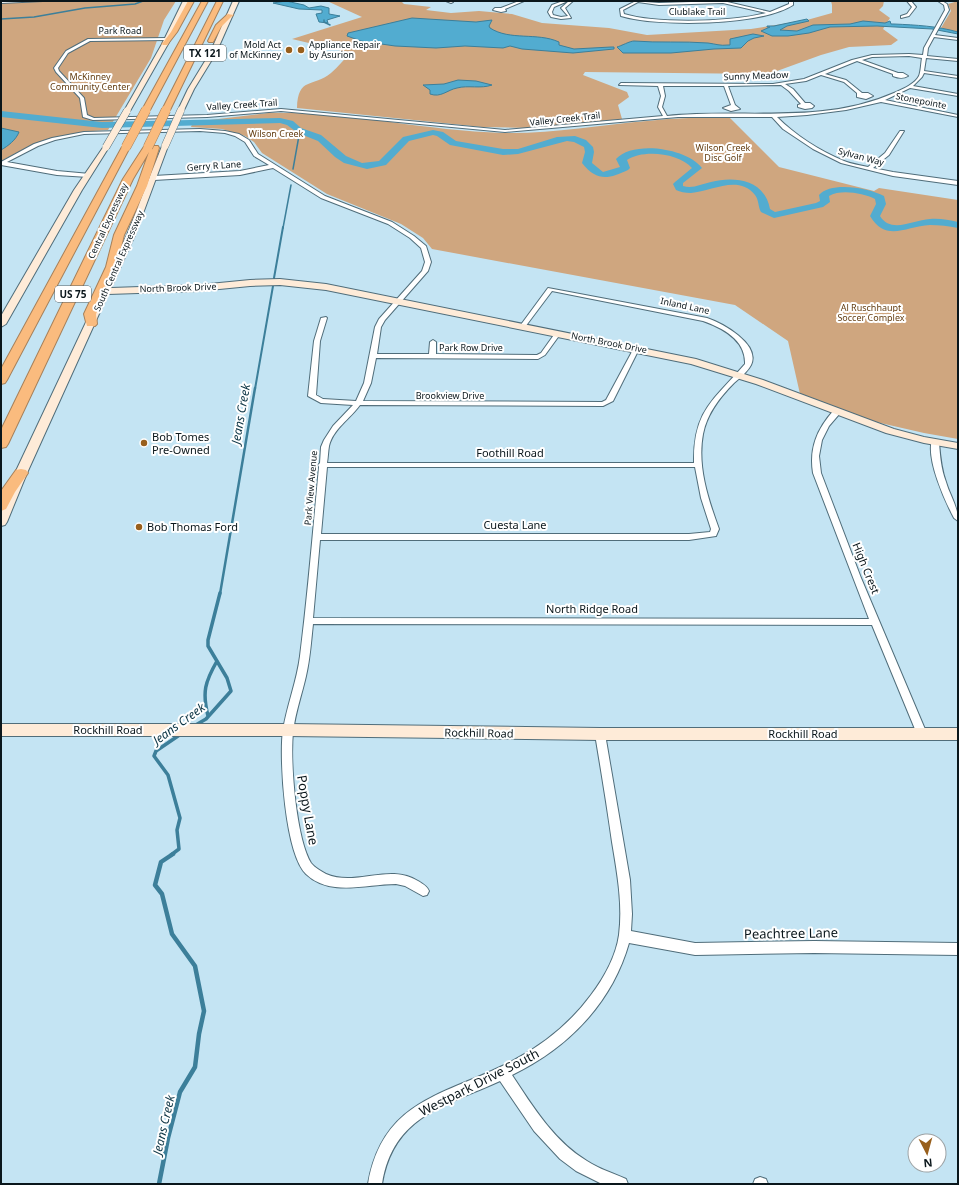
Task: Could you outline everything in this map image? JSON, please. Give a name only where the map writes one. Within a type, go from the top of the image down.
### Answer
[{"type":"highway","points":[[166,41],[174,32],[189,2]]},
{"type":"highway","name":"Central Expressway","points":[[1,380],[204,2]]},
{"type":"highway","points":[[91,324],[90,314],[111,267],[119,235],[142,186],[156,146],[158,126],[220,2]]},
{"type":"highway","name":"TX 121","points":[[177,89],[194,72],[201,61],[214,32],[225,19],[230,16]]},
{"type":"highway","name":"Central Expressway","points":[[1,444],[128,179],[156,146]]},
{"type":"highway","points":[[1,506],[8,491],[21,473]]},
{"type":"main road","name":"South Central Expressway","points":[[1,522],[21,473],[131,236],[154,178],[156,146],[182,116],[191,89],[207,65],[236,1]]},
{"type":"main road","points":[[1,324],[127,111],[166,41]]},
{"type":"main road","name":"North Brook Drive","points":[[108,287],[180,285],[220,287],[250,283],[305,283],[697,362],[738,375],[894,432],[958,446]]},
{"type":"main road","name":"Rockhill Road","points":[[1,730],[288,730],[600,734],[958,734]]},
{"type":"street","points":[[1,2],[41,1]]},
{"type":"street","points":[[502,9],[522,1]]},
{"type":"street","points":[[551,8],[566,1]]},
{"type":"street","points":[[563,9],[565,5],[571,1]]},
{"type":"street","points":[[634,1],[662,4],[723,2],[770,13]]},
{"type":"street","name":"Clublake Trail","points":[[637,1],[621,10],[622,14],[629,18],[646,20],[727,20],[751,18],[770,13],[790,6],[792,4],[791,1]]},
{"type":"street","points":[[902,17],[908,15],[914,7],[909,1]]},
{"type":"street","points":[[940,1],[947,8],[926,48],[923,72],[958,77]]},
{"type":"street","points":[[551,8],[563,9],[570,17],[554,17],[550,12],[551,8]]},
{"type":"street","points":[[933,36],[958,39]]},
{"type":"street","name":"Park Road","points":[[118,118],[87,117],[84,112],[82,98],[57,71],[57,65],[64,58],[67,52],[78,45],[127,40],[166,41]]},
{"type":"street","name":"Sunny Meadow","points":[[621,84],[782,84],[802,81],[872,56],[925,56],[958,60]]},
{"type":"street","points":[[858,60],[896,74]]},
{"type":"street","name":"Valley Creek Trail","points":[[118,118],[281,110],[476,129],[516,131],[666,116],[773,116],[828,112],[880,101],[910,87],[918,80],[923,72]]},
{"type":"street","points":[[822,74],[848,83],[861,94]]},
{"type":"street","points":[[660,84],[663,98],[660,107],[666,116]]},
{"type":"street","points":[[782,84],[791,90],[803,104]]},
{"type":"street","points":[[726,85],[733,106]]},
{"type":"street","name":"Stonepointe","points":[[910,87],[958,95]]},
{"type":"street","name":"Stonepointe","points":[[880,101],[958,116]]},
{"type":"street","points":[[179,128],[182,116]]},
{"type":"street","name":"Sylvan Way","points":[[773,116],[785,128],[824,153],[843,162],[868,169],[958,183]]},
{"type":"street","name":"Park View Avenue","points":[[2,163],[47,141],[78,134],[107,131],[179,128],[217,131],[237,135],[247,141],[256,155],[328,200],[390,223],[412,237],[424,247],[428,258],[427,266],[422,275],[382,319],[378,327],[366,385],[358,403],[330,434],[325,447],[322,465],[317,537],[303,670],[288,730]]},
{"type":"street","points":[[868,169],[887,154],[902,132]]},
{"type":"street","points":[[2,163],[57,173],[88,175]]},
{"type":"street","name":"Gerry R Lane","points":[[154,178],[236,174],[274,166]]},
{"type":"street","name":"Inland Lane","points":[[523,326],[550,289],[699,317],[712,321],[746,346],[749,362],[716,398],[705,418],[698,440],[697,465],[702,488],[715,529],[713,534]]},
{"type":"street","name":"Brookview Drive","points":[[324,318],[317,341],[312,396],[321,400],[358,403],[603,404],[611,398],[636,349]]},
{"type":"street","name":"Park Row Drive","points":[[372,356],[538,357],[543,354],[558,333]]},
{"type":"street","points":[[432,356],[433,342]]},
{"type":"street","name":"High Crest","points":[[837,412],[826,424],[816,442],[816,468],[828,506],[922,734]]},
{"type":"street","points":[[935,442],[936,459],[941,483],[958,518]]},
{"type":"street","name":"Foothill Road","points":[[322,465],[697,465]]},
{"type":"street","name":"Cuesta Lane","points":[[317,537],[689,537],[713,534]]},
{"type":"street","name":"North Ridge Road","points":[[308,621],[876,622]]},
{"type":"street","name":"Poppy Lane","points":[[288,730],[287,759],[289,782],[298,845],[304,862],[309,868],[319,876],[334,882],[348,883],[399,879],[411,883],[423,891]]},
{"type":"street","name":"Westpark Drive South","points":[[375,1184],[376,1171],[383,1152],[393,1135],[404,1122],[436,1102],[504,1073],[540,1053],[575,1026],[587,1012],[608,981],[625,936],[626,918],[620,860],[600,734]]},
{"type":"street","name":"Peachtree Lane","points":[[625,936],[695,949],[814,947],[958,948]]},
{"type":"street","points":[[504,1073],[529,1113],[553,1144],[582,1168],[621,1184]]},
{"type":"green space","name":"McKinney Community Center","points":[[57,1],[176,1],[164,20],[151,58],[108,130],[65,135],[27,148],[1,161],[1,3]]},
{"type":"green space","points":[[327,1],[401,1],[404,4],[431,7],[426,10],[451,13],[479,11],[512,14],[542,23],[609,28],[647,35],[751,29],[807,20],[832,13],[831,1],[884,1],[883,6],[879,10],[890,18],[883,29],[898,40],[891,45],[849,47],[764,74],[585,72],[583,75],[627,92],[629,97],[618,105],[622,119],[527,128],[482,127],[297,108],[300,91],[303,87],[331,73],[351,53],[292,39],[362,17]]},
{"type":"green space","points":[[958,1],[958,32],[941,28],[951,11],[948,4]]},
{"type":"green space","name":"Al Ruschhaupt Soccer Complex","points":[[268,113],[327,115],[444,129],[503,133],[557,131],[668,119],[729,117],[779,167],[874,191],[879,188],[958,200],[958,439],[876,422],[800,394],[788,341],[735,305],[432,249],[423,238],[401,224],[327,194],[262,153],[254,142],[245,136],[222,129],[191,127],[193,122]]},
{"type":"water","points":[[286,1],[304,5],[309,8],[321,6],[329,8],[329,14],[340,16],[327,20],[328,23],[319,22],[316,14],[322,13],[322,10],[299,9],[273,3]]},
{"type":"water","points":[[412,18],[476,22],[492,20],[489,26],[490,28],[506,34],[515,36],[542,37],[559,42],[559,45],[574,49],[614,47],[614,49],[573,53],[522,49],[510,46],[503,48],[465,46],[436,48],[395,46],[361,41],[347,36],[348,33]]},
{"type":"water","points":[[807,19],[809,21],[787,26],[780,30],[797,31],[813,25],[850,24],[863,21],[885,23],[890,21],[891,24],[934,27],[958,32],[958,34],[932,29],[877,26],[830,27],[809,33],[788,36],[772,36],[761,31],[770,27],[767,26],[774,26]]},
{"type":"water","points":[[753,34],[764,36],[748,41],[741,48],[671,53],[623,53],[617,47],[634,41],[699,42],[730,45],[730,39]]},
{"type":"water","points":[[458,80],[476,81],[492,85],[483,87],[461,87],[434,95],[430,94],[430,90],[423,85],[444,84]]},
{"type":"water","points":[[1,128],[19,132],[12,142],[1,150]]},
{"type":"waterway","points":[[1,19],[34,17],[85,8],[135,4],[143,1]]},
{"type":"waterway","points":[[324,20],[324,22],[330,25]]},
{"type":"waterway","name":"Wilson Creek","points":[[1,114],[102,125],[221,123],[268,120],[280,121],[290,123],[298,130],[318,137],[326,142],[338,155],[347,161],[367,166],[378,165],[386,161],[406,139],[433,132],[440,134],[449,142],[503,152],[518,151],[557,140],[575,139],[586,144],[589,149],[587,163],[601,174],[609,174],[625,168],[621,159],[636,152],[655,152],[676,155],[692,163],[697,168],[680,181],[678,184],[679,188],[684,190],[693,190],[710,185],[732,182],[748,185],[760,194],[765,210],[774,215],[819,205],[825,202],[824,195],[829,192],[852,190],[868,193],[880,198],[881,204],[875,216],[879,223],[885,227],[899,228],[929,222],[958,225]]},
{"type":"waterway","name":"Jeans Creek","points":[[293,169],[300,130]]},
{"type":"waterway","name":"Jeans Creek","points":[[283,228],[291,185]]},
{"type":"waterway","name":"Jeans Creek","points":[[274,278],[283,227]]},
{"type":"waterway","name":"Jeans Creek","points":[[255,389],[273,286]]},
{"type":"waterway","name":"Jeans Creek","points":[[220,594],[255,388]]},
{"type":"waterway","name":"Jeans Creek","points":[[217,661],[208,646],[208,640],[220,593]]},
{"type":"waterway","name":"Jeans Creek","points":[[194,726],[206,719],[231,691],[227,678],[217,661]]},
{"type":"waterway","points":[[208,716],[205,700],[206,687],[207,681],[217,661]]},
{"type":"waterway","name":"Jeans Creek","points":[[171,855],[179,849],[177,830],[180,818],[168,775],[154,756],[156,751],[181,734]]},
{"type":"waterway","name":"Jeans Creek","points":[[159,1184],[168,1138],[180,1092],[195,1067],[199,1034],[204,1011],[195,966],[172,934],[162,894],[155,885],[161,862],[173,854]]},
{"type":"place","name":"Mold Act of McKinney","points":[[289,50]]},
{"type":"place","name":"Appliance Repair by Asurion","points":[[301,50]]},
{"type":"place","name":"Bob Tomes Pre-Owned","points":[[144,443]]},
{"type":"place","name":"Bob Thomas Ford","points":[[139,527]]},
{"type":"park label","name":"Wilson Creek Disc Golf","points":[[723,154]]}]
